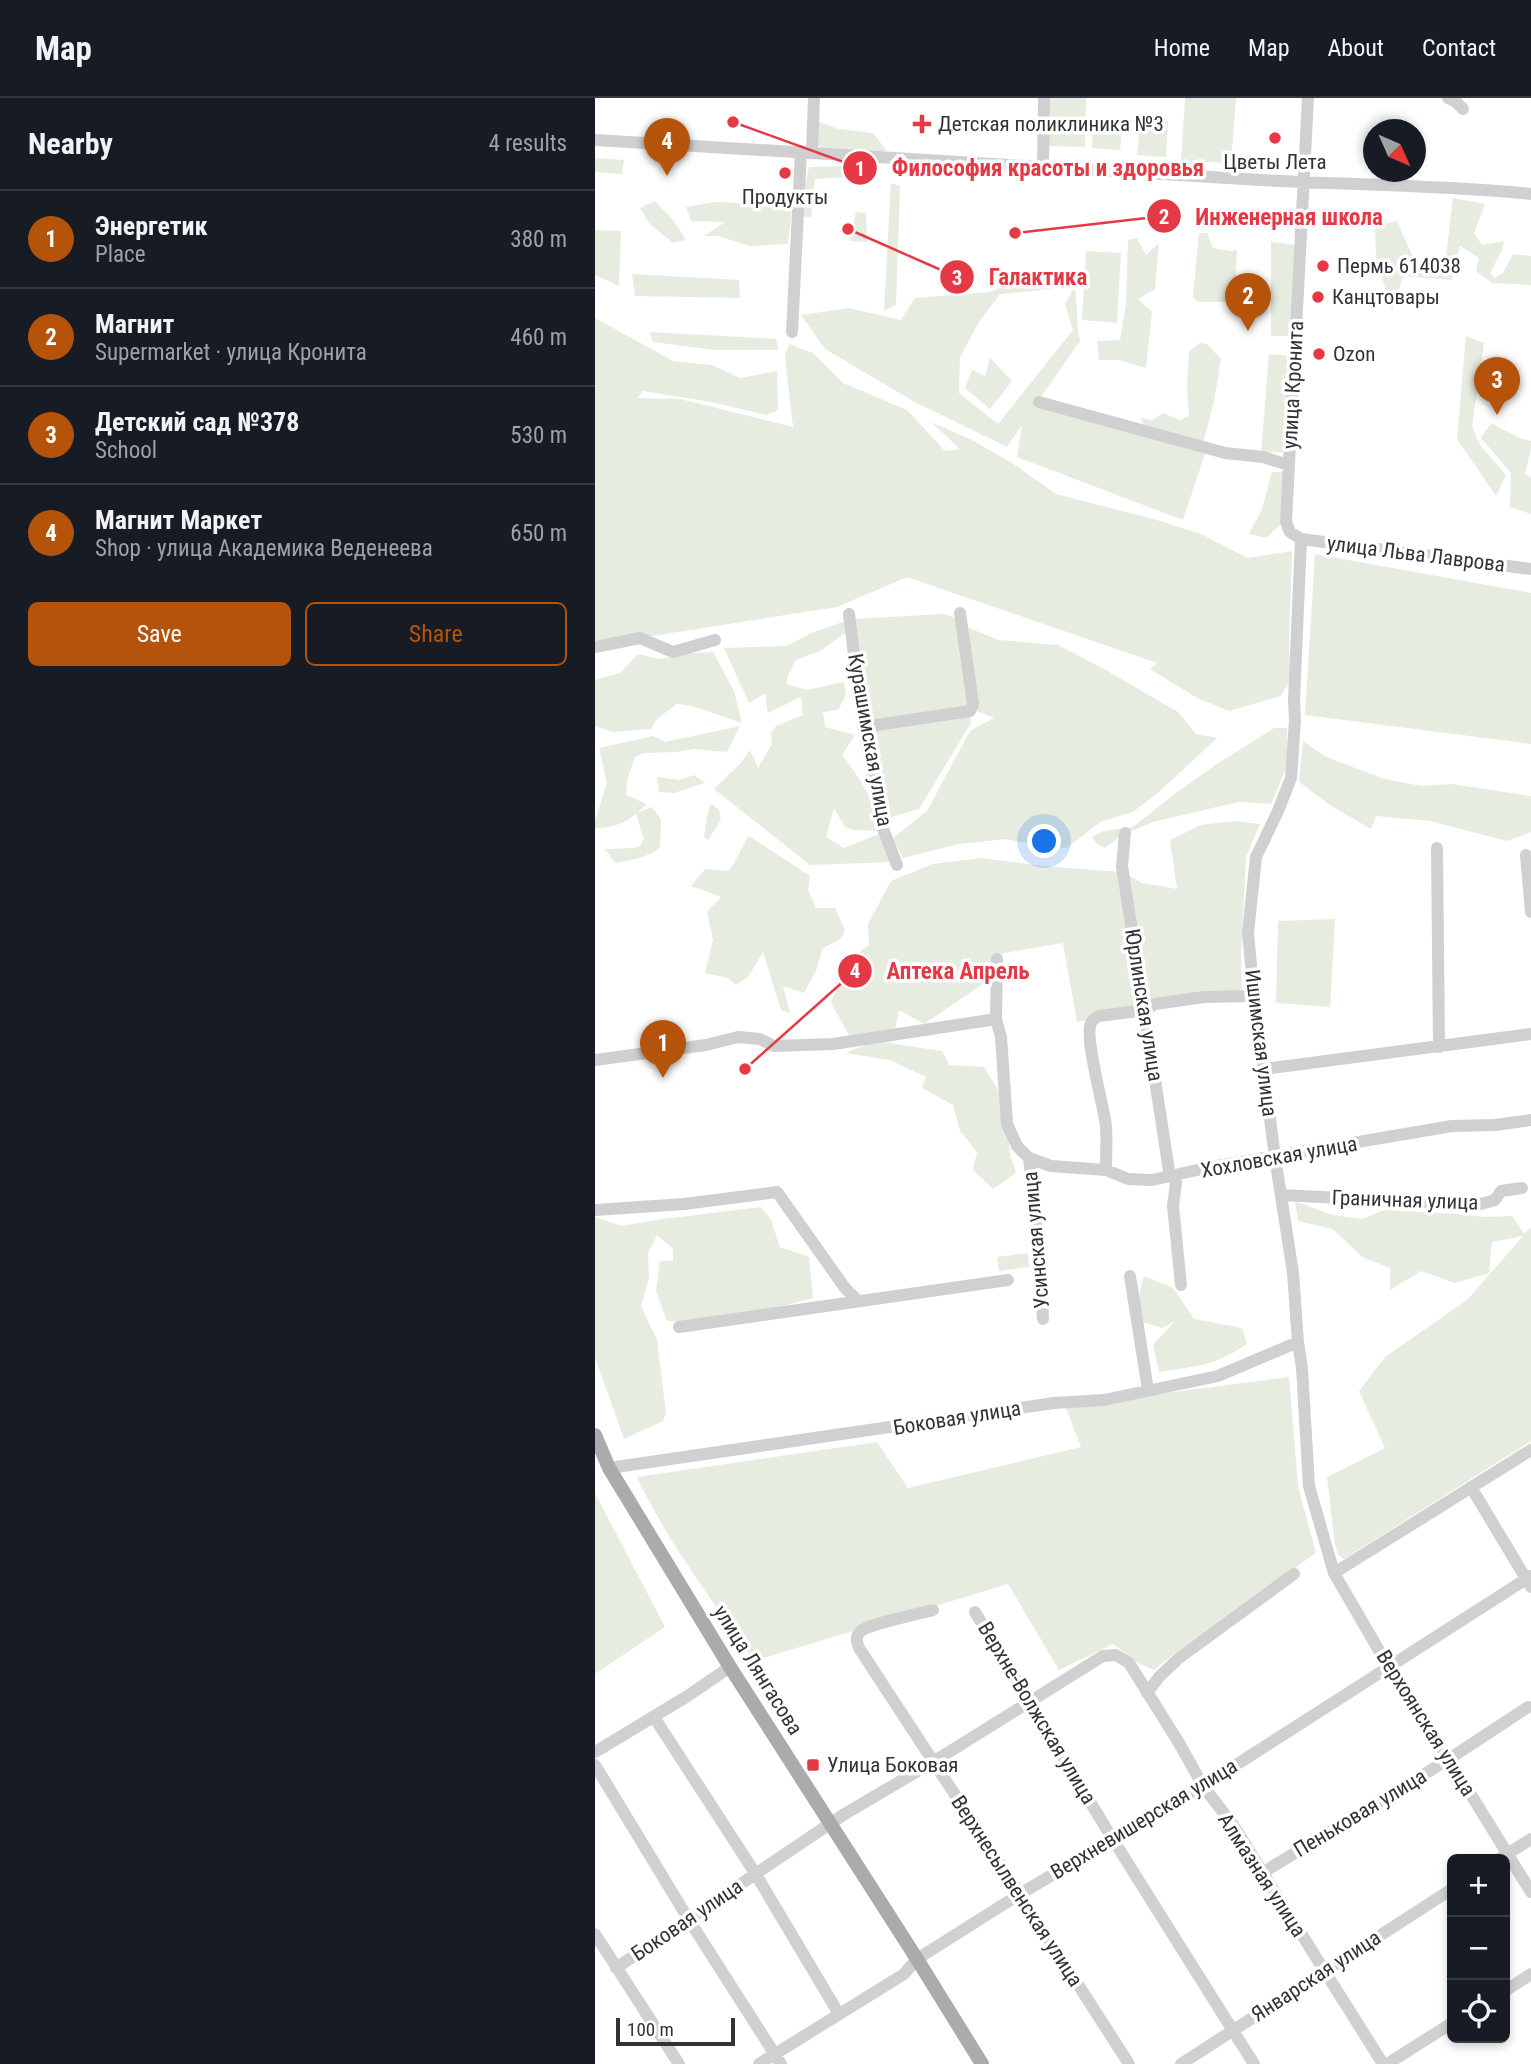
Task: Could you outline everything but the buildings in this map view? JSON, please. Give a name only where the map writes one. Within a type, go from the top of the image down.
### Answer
[{"type":"main road","name":"улица Лянгасова","points":[[595,1435],[609,1468],[730,1667],[982,2064]]},
{"type":"street","points":[[792,332],[814,98]]},
{"type":"street","points":[[1043,166],[1044,98]]},
{"type":"street","name":"улица Кронита","points":[[1301,539],[1290,532],[1286,522],[1308,98]]},
{"type":"street","points":[[1448,98],[1463,109]]},
{"type":"street","points":[[595,140],[1531,194]]},
{"type":"street","points":[[1038,402],[1225,453],[1263,457],[1289,465]]},
{"type":"street","name":"улица Льва Лаврова","points":[[1301,539],[1531,569]]},
{"type":"street","name":"Ишимская улица","points":[[1301,539],[1294,700],[1296,720],[1291,778],[1256,857],[1248,933],[1293,1273],[1309,1486],[1327,1551]]},
{"type":"street","name":"Курашимская улица","points":[[849,614],[863,727],[882,826],[897,865]]},
{"type":"street","points":[[863,727],[965,713],[972,708],[960,614]]},
{"type":"street","points":[[595,647],[641,638],[673,652],[715,640]]},
{"type":"street","name":"Юрлинская улица","points":[[1125,833],[1122,866],[1173,1176],[1173,1206],[1181,1285]]},
{"type":"street","points":[[1437,848],[1439,1047]]},
{"type":"street","points":[[1526,855],[1531,912]]},
{"type":"street","name":"Усинская улица","points":[[997,959],[996,1019],[1001,1037],[1007,1124],[1017,1146],[1029,1158],[1039,1245],[1043,1319]]},
{"type":"street","points":[[1107,1170],[1106,1125],[1094,1065],[1090,1024],[1100,1016],[1145,1010],[1155,1004],[1204,997],[1255,996]]},
{"type":"street","points":[[595,1060],[706,1045],[738,1037],[760,1039],[774,1046],[832,1044],[996,1019]]},
{"type":"street","points":[[1264,1069],[1531,1034]]},
{"type":"street","name":"Хохловская улица","points":[[1029,1158],[1051,1166],[1107,1170],[1128,1179],[1152,1180],[1211,1167],[1452,1126],[1495,1125],[1531,1120]]},
{"type":"street","name":"Граничная улица","points":[[1282,1195],[1477,1205],[1495,1200],[1501,1191],[1522,1188]]},
{"type":"street","points":[[595,1210],[684,1204],[777,1192],[845,1288],[857,1300]]},
{"type":"street","points":[[1130,1276],[1148,1390]]},
{"type":"street","points":[[679,1327],[1008,1280]]},
{"type":"street","name":"Боковая улица","points":[[609,1468],[1054,1403],[1104,1400],[1218,1376],[1298,1342]]},
{"type":"street","points":[[1334,1573],[1531,1450]]},
{"type":"street","points":[[1471,1487],[1529,1581]]},
{"type":"street","name":"Верхоянская улица","points":[[1327,1551],[1334,1573],[1388,1666],[1449,1759],[1501,1854]]},
{"type":"street","points":[[1147,1693],[1179,1658],[1294,1574]]},
{"type":"street","name":"Верхневишерская улица","points":[[759,2064],[777,2059],[839,2014],[904,1974],[917,1959],[1112,1838],[1203,1786],[1388,1666],[1529,1581]]},
{"type":"street","name":"Верхнесылвенская улица","points":[[933,1610],[866,1628],[857,1635],[859,1648],[1129,2064]]},
{"type":"street","name":"Верхне-Волжская улица","points":[[975,1612],[1112,1838],[1254,2064]]},
{"type":"street","name":"Боковая улица","points":[[616,1968],[831,1823],[1103,1656],[1116,1654]]},
{"type":"street","name":"Алмазная улица","points":[[1116,1654],[1129,1664],[1203,1786],[1233,1825],[1385,2064]]},
{"type":"street","points":[[595,1752],[730,1667]]},
{"type":"street","name":"Пеньковая улица","points":[[1262,1873],[1449,1759],[1528,1707]]},
{"type":"street","points":[[654,1717],[755,1873],[839,2014]]},
{"type":"street","points":[[595,1765],[777,2059]]},
{"type":"street","points":[[1508,1854],[1531,1839]]},
{"type":"street","name":"Верхоянская улица","points":[[1510,1866],[1531,1892]]},
{"type":"street","name":"Январская улица","points":[[1181,2064],[1447,1892]]},
{"type":"street","points":[[595,1934],[679,2064]]},
{"type":"street","points":[[1510,1988],[1531,1974]]},
{"type":"street","points":[[1385,2064],[1447,2026]]},
{"type":"shaded area","points":[[1047,98],[1086,98],[1085,147],[1046,146]]},
{"type":"shaded area","points":[[1185,98],[1236,98],[1231,163],[1181,161]]},
{"type":"shaded area","points":[[1093,118],[1123,120],[1120,150],[1092,148]]},
{"type":"shaded area","points":[[1141,119],[1168,121],[1166,157],[1137,155]]},
{"type":"shaded area","points":[[819,122],[839,129],[873,133],[887,151],[825,152],[817,144]]},
{"type":"shaded area","points":[[595,158],[624,160],[622,174],[595,172]]},
{"type":"shaded area","points":[[844,166],[848,177],[815,179],[811,217],[799,216],[809,167]]},
{"type":"shaded area","points":[[891,183],[900,186],[896,305],[884,311]]},
{"type":"shaded area","points":[[1453,198],[1485,204],[1474,233],[1482,245],[1504,241],[1490,273],[1495,278],[1503,273],[1513,254],[1531,256],[1531,285],[1492,283],[1476,271],[1479,258],[1460,246],[1452,280],[1403,276],[1392,312],[1376,256],[1375,226],[1397,221],[1415,262],[1444,272]]},
{"type":"shaded area","points":[[655,201],[673,220],[686,240],[673,243],[649,223],[640,208]]},
{"type":"shaded area","points":[[714,202],[792,206],[788,244],[750,246],[718,236],[704,236],[725,222],[691,221],[686,207]]},
{"type":"shaded area","points":[[856,212],[866,213],[867,242],[849,241]]},
{"type":"shaded area","points":[[595,230],[621,231],[619,286],[595,275]]},
{"type":"shaded area","points":[[1199,233],[1207,233],[1213,248],[1237,250],[1234,302],[1198,302],[1193,297]]},
{"type":"shaded area","points":[[1137,238],[1146,255],[1159,243],[1155,289],[1138,299],[1152,312],[1146,368],[1119,360],[1099,360],[1097,341],[1120,340],[1126,304],[1128,240]]},
{"type":"shaded area","points":[[1271,242],[1296,245],[1292,336],[1271,336]]},
{"type":"shaded area","points":[[1086,251],[1121,253],[1117,323],[1082,320]]},
{"type":"shaded area","points":[[632,274],[739,280],[740,298],[635,296]]},
{"type":"shaded area","points":[[1057,274],[1057,283],[1051,289],[1000,294],[979,322],[960,357],[959,393],[998,424],[1073,330],[1065,304],[1074,288],[1080,341],[1036,404],[1205,454],[1183,520],[1017,457],[1022,425],[1007,447],[913,401],[825,349],[801,315],[849,308],[901,320],[915,298],[990,292],[1017,280]]},
{"type":"shaded area","points":[[595,318],[673,361],[712,365],[740,378],[777,371],[778,410],[766,415],[711,402],[643,391],[638,398],[680,399],[793,427],[785,356],[789,344],[813,353],[843,383],[907,410],[945,451],[960,449],[931,422],[972,440],[1012,463],[1056,494],[1201,534],[1248,558],[1292,551],[1290,680],[1281,696],[1229,711],[1197,698],[1150,669],[1157,663],[907,577],[837,607],[640,638],[595,641]]},
{"type":"shaded area","points":[[649,332],[776,339],[778,350],[715,350],[653,342]]},
{"type":"shaded area","points":[[1466,336],[1484,343],[1472,426],[1480,445],[1506,475],[1496,496],[1457,439]]},
{"type":"shaded area","points":[[1200,343],[1207,344],[1221,359],[1201,451],[1148,431],[1140,418],[1152,420],[1163,413],[1180,420],[1189,416],[1189,351]]},
{"type":"shaded area","points":[[1269,354],[1290,356],[1284,452],[1261,453]]},
{"type":"shaded area","points":[[990,358],[1012,381],[990,409],[965,388],[972,370],[985,376]]},
{"type":"shaded area","points":[[1491,423],[1519,438],[1531,441],[1525,474],[1531,478],[1531,514],[1510,507],[1511,473],[1481,438]]},
{"type":"shaded area","points":[[1272,472],[1284,472],[1284,508],[1280,525],[1266,538],[1249,534],[1262,509]]},
{"type":"shaded area","points":[[1315,554],[1531,593],[1531,744],[1305,715]]},
{"type":"shaded area","points":[[944,614],[956,618],[964,626],[999,640],[1058,645],[1178,712],[1196,734],[1217,738],[1133,812],[1100,822],[1067,848],[1051,848],[1006,839],[959,844],[903,858],[893,838],[927,811],[970,731],[994,718],[972,709],[969,705],[971,723],[919,809],[885,819],[865,723],[852,619]]},
{"type":"shaded area","points":[[845,621],[845,633],[820,651],[796,660],[787,677],[787,684],[807,690],[844,682],[846,695],[838,710],[823,712],[825,727],[855,735],[842,755],[866,790],[880,831],[845,827],[834,808],[826,837],[844,848],[879,834],[891,862],[810,865],[714,789],[741,763],[750,750],[758,768],[772,744],[771,733],[776,726],[803,715],[801,697],[768,713],[765,693],[749,703],[724,648],[787,646],[809,634]]},
{"type":"shaded area","points":[[713,652],[734,691],[742,723],[702,709],[677,704],[657,719],[651,729],[612,732],[595,726],[595,680],[620,673],[638,654],[660,659]]},
{"type":"shaded area","points":[[740,726],[727,752],[694,749],[643,753],[635,757],[627,780],[626,795],[647,804],[638,812],[652,807],[661,820],[660,847],[645,856],[615,863],[605,849],[634,848],[640,846],[644,839],[636,814],[617,825],[595,828],[607,782],[599,748],[653,736],[665,742]]},
{"type":"shaded area","points":[[1274,728],[1287,728],[1287,766],[1271,804],[1238,802],[1153,822],[1122,835],[1105,848],[1097,844],[1092,837],[1103,831],[1133,827],[1217,764]]},
{"type":"shaded area","points":[[1303,741],[1324,756],[1384,779],[1422,786],[1452,784],[1531,796],[1531,832],[1507,841],[1430,821],[1376,816],[1371,829],[1333,807],[1299,782]]},
{"type":"shaded area","points":[[694,775],[705,783],[674,793],[659,792],[657,777],[679,780]]},
{"type":"shaded area","points":[[711,804],[719,810],[721,820],[708,840],[704,837]]},
{"type":"shaded area","points":[[1233,821],[1260,824],[1246,857],[1241,956],[1242,995],[1077,1022],[1063,943],[999,954],[980,986],[924,1024],[899,1010],[895,1030],[851,1039],[831,1002],[848,961],[869,945],[868,924],[891,881],[933,864],[981,858],[1122,872],[1142,883],[1177,889],[1170,840],[1201,825]]},
{"type":"shaded area","points":[[749,836],[810,876],[808,890],[816,908],[835,908],[845,930],[841,939],[823,948],[816,971],[804,993],[783,986],[790,1013],[781,1010],[763,952],[748,977],[736,985],[728,978],[705,973],[713,940],[707,912],[721,897],[691,886],[705,869],[728,871]]},
{"type":"shaded area","points":[[1335,919],[1330,1007],[1276,1003],[1278,921]]},
{"type":"shaded area","points":[[875,1041],[942,1051],[949,1065],[984,1067],[1004,1100],[1010,1153],[1016,1173],[993,1189],[973,1170],[977,1152],[960,1131],[953,1105],[922,1088],[926,1077],[890,1060],[846,1053]]},
{"type":"shaded area","points":[[1295,1201],[1332,1215],[1362,1219],[1384,1210],[1484,1217],[1512,1216],[1524,1234],[1531,1227],[1531,1441],[1344,1559],[1338,1555],[1335,1545],[1327,1477],[1385,1448],[1359,1391],[1385,1357],[1467,1300],[1523,1236],[1492,1242],[1489,1273],[1455,1283],[1421,1271],[1390,1290],[1390,1268],[1362,1257],[1333,1229],[1298,1221]]},
{"type":"shaded area","points":[[761,1207],[771,1220],[780,1247],[809,1257],[813,1298],[723,1322],[667,1321],[656,1291],[660,1261],[673,1261],[673,1249],[657,1235],[648,1253],[649,1278],[641,1306],[657,1340],[666,1413],[663,1421],[624,1439],[595,1357],[595,1217],[622,1226]]},
{"type":"shaded area","points":[[1028,1253],[1029,1267],[999,1271],[997,1257]]},
{"type":"shaded area","points":[[1144,1276],[1173,1288],[1194,1319],[1242,1328],[1247,1344],[1215,1361],[1159,1372],[1153,1345],[1175,1321],[1162,1328],[1133,1319]]},
{"type":"shaded area","points":[[1289,1377],[1298,1486],[1316,1553],[1154,1670],[1138,1663],[1113,1644],[1059,1670],[1008,1584],[754,1661],[677,1548],[637,1477],[877,1442],[908,1488],[1081,1447],[1065,1406]]},
{"type":"shaded area","points":[[595,1493],[665,1627],[595,1674]]},
{"type":"place","name":"Философия красоты и здоровья","points":[[733,122]]},
{"type":"place","name":"Детская поликлиника №3","points":[[922,124]]},
{"type":"place","name":"Цветы Лета","points":[[1275,138]]},
{"type":"place","name":"Продукты","points":[[785,173]]},
{"type":"place","name":"Магнит Маркет","points":[[667,176]]},
{"type":"place","name":"Галактика","points":[[848,229]]},
{"type":"place","name":"Инженерная школа","points":[[1015,233]]},
{"type":"place","name":"Пермь 614038","points":[[1323,266]]},
{"type":"place","name":"Канцтовары","points":[[1318,297]]},
{"type":"place","name":"Магнит","points":[[1248,331]]},
{"type":"place","name":"Ozon","points":[[1319,354]]},
{"type":"place","name":"Детский сад №378","points":[[1497,415]]},
{"type":"place","name":"Аптека Апрель","points":[[745,1069]]},
{"type":"place","name":"Энергетик","points":[[663,1078]]},
{"type":"place","name":"Улица Боковая","points":[[813,1765]]}]
